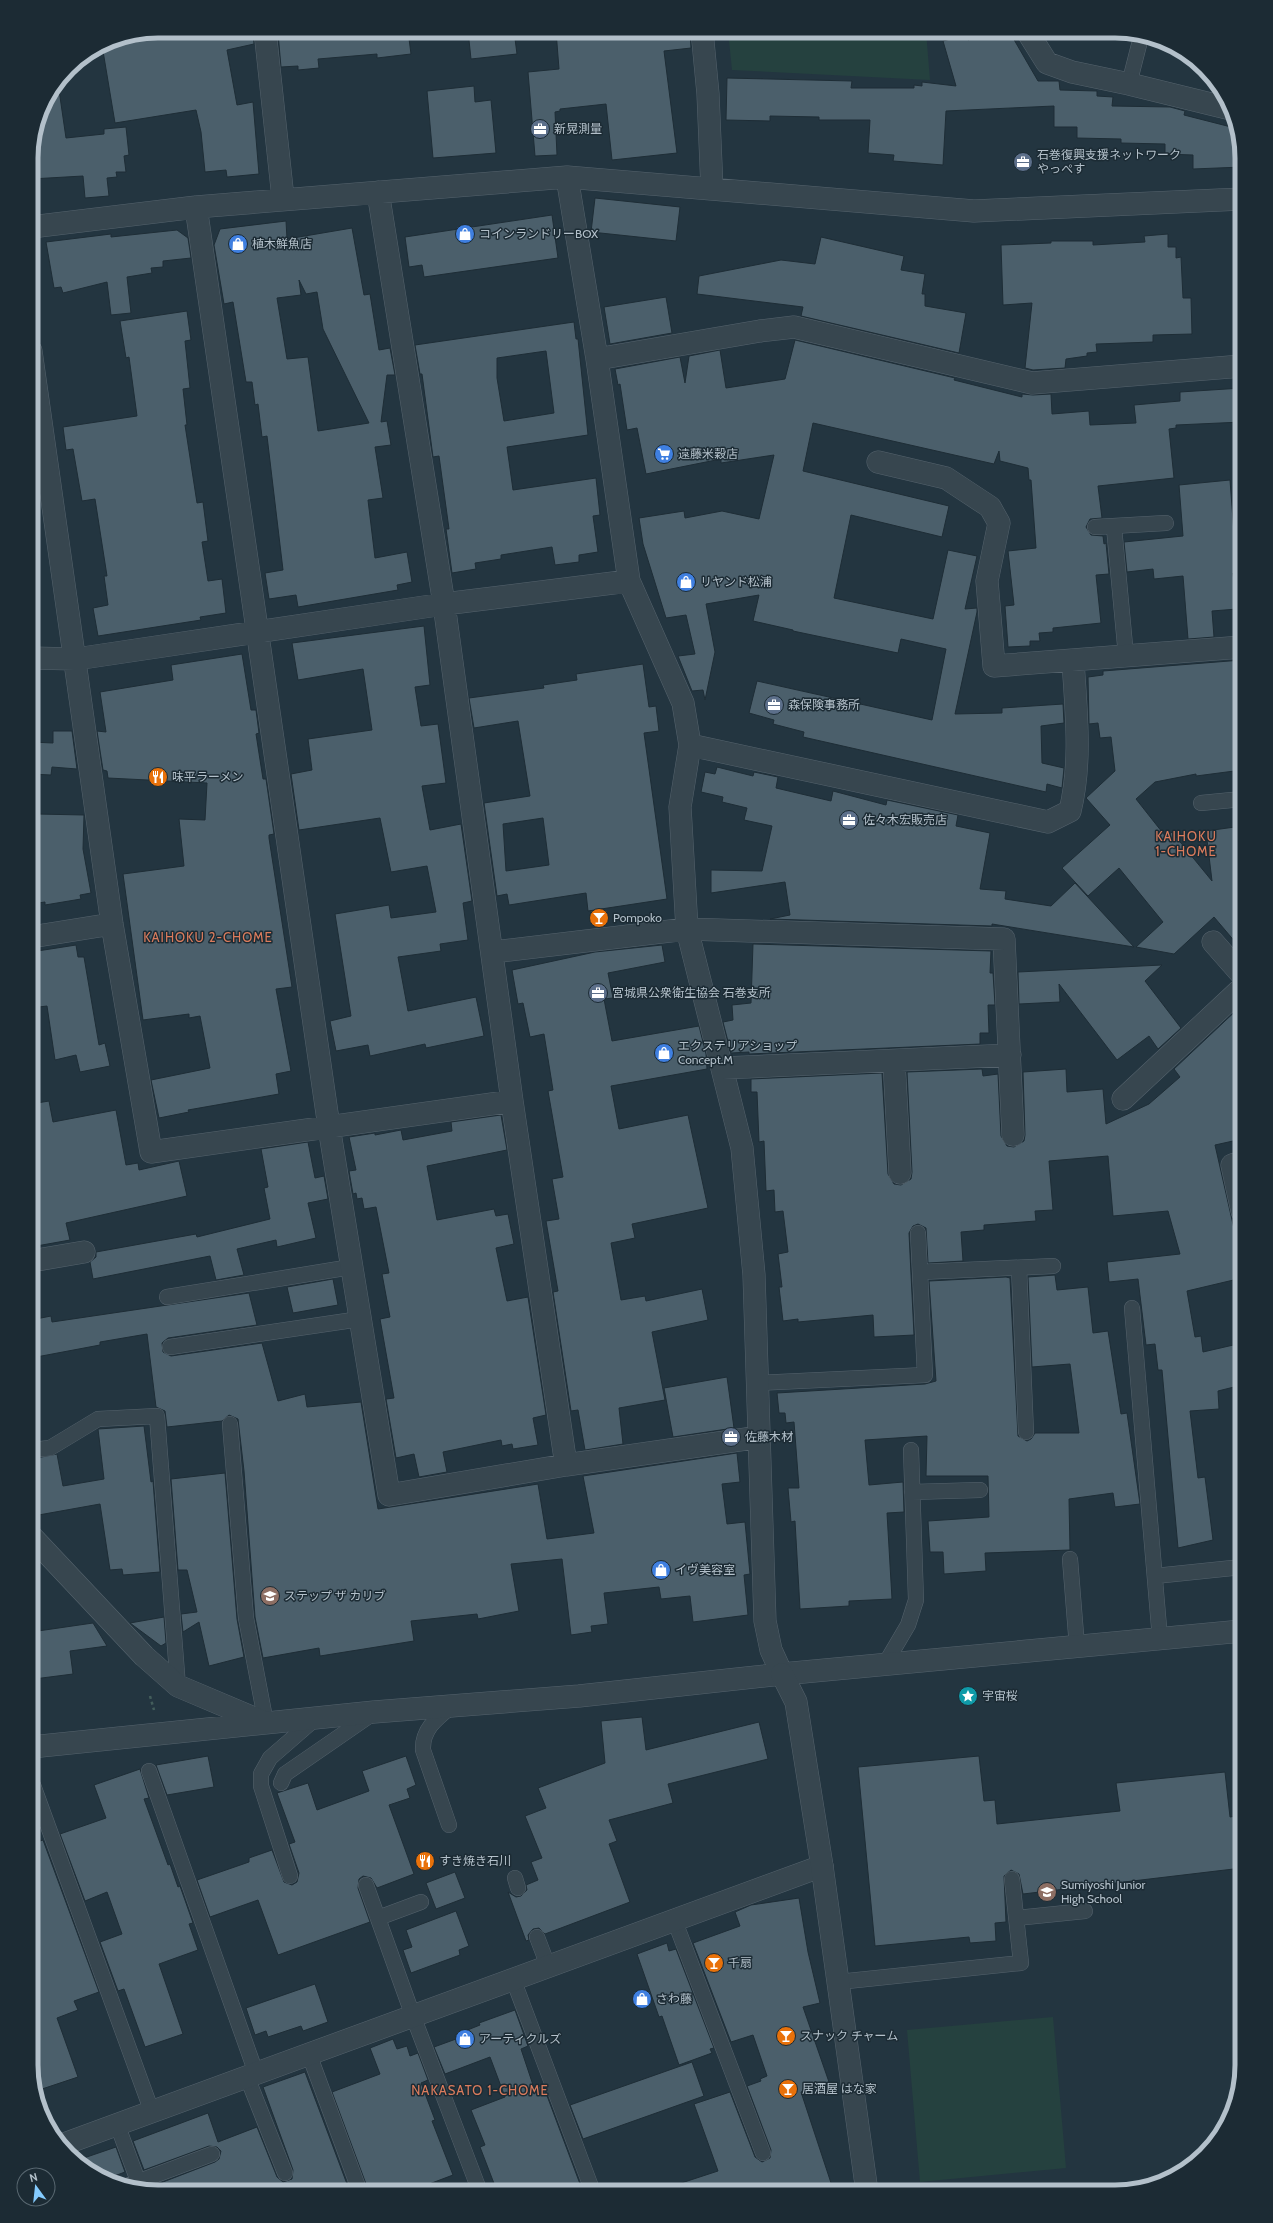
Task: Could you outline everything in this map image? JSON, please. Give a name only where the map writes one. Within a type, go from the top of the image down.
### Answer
[{"type":"street","points":[[266,38],[283,198]]},
{"type":"street","points":[[703,38],[708,94],[712,188]]},
{"type":"street","points":[[1031,38],[1047,64],[1072,72],[1224,107]]},
{"type":"street","points":[[568,177],[597,359],[629,581],[683,703],[690,745],[680,807],[687,929],[742,1148],[754,1275],[765,1621],[771,1650],[796,1702],[822,1866],[866,2185]]},
{"type":"street","points":[[38,226],[196,206],[283,198],[568,177],[974,211],[1235,199]]},
{"type":"street","points":[[378,192],[444,604],[493,952],[512,1100],[566,1465]]},
{"type":"street","points":[[196,206],[329,1127],[389,1495],[566,1465],[760,1436]]},
{"type":"street","points":[[597,359],[760,330],[794,327],[1032,383],[1235,367]]},
{"type":"street","points":[[38,399],[76,659],[112,924],[151,1152],[512,1100]]},
{"type":"street","points":[[878,462],[946,478],[990,507],[999,523],[987,581],[994,666],[1235,648]]},
{"type":"street","points":[[38,658],[76,659],[444,604],[629,581]]},
{"type":"street","points":[[690,745],[1048,822],[1070,811],[1074,796],[1078,743],[1073,661]]},
{"type":"street","points":[[38,936],[112,924]]},
{"type":"street","points":[[493,952],[687,929],[1004,939],[1013,1135]]},
{"type":"street","points":[[1213,942],[1235,967]]},
{"type":"street","points":[[1123,1099],[1235,995]]},
{"type":"street","points":[[723,1068],[1010,1055]]},
{"type":"street","points":[[894,1060],[900,1173]]},
{"type":"street","points":[[1235,1164],[1232,1165],[1235,1179]]},
{"type":"street","points":[[38,1260],[84,1252]]},
{"type":"street","points":[[38,1543],[144,1656],[178,1686],[266,1723]]},
{"type":"street","points":[[38,1746],[374,1712],[579,1696],[782,1674],[1235,1632]]},
{"type":"street","points":[[67,2143],[822,1866]]},
{"type":"lane","points":[[1129,84],[1140,40]]},
{"type":"lane","points":[[1095,527],[1166,523]]},
{"type":"lane","points":[[1114,527],[1126,656]]},
{"type":"lane","points":[[1201,803],[1235,800]]},
{"type":"lane","points":[[758,1383],[925,1375],[918,1233]]},
{"type":"lane","points":[[920,1272],[1053,1266]]},
{"type":"lane","points":[[167,1297],[352,1267]]},
{"type":"lane","points":[[1019,1268],[1026,1432]]},
{"type":"lane","points":[[1132,1308],[1160,1639]]},
{"type":"lane","points":[[170,1347],[360,1319]]},
{"type":"lane","points":[[38,1449],[50,1448],[98,1419],[157,1416],[178,1686]]},
{"type":"lane","points":[[230,1424],[246,1618],[266,1723]]},
{"type":"lane","points":[[885,1664],[908,1625],[916,1600],[911,1450]]},
{"type":"lane","points":[[912,1492],[980,1490]]},
{"type":"lane","points":[[1070,1559],[1077,1647]]},
{"type":"lane","points":[[1155,1576],[1235,1567]]},
{"type":"lane","points":[[449,1825],[423,1750],[422,1741],[433,1722],[452,1706]]},
{"type":"lane","points":[[282,1783],[285,1774],[374,1712]]},
{"type":"lane","points":[[290,1876],[262,1786],[261,1774],[270,1758],[316,1718]]},
{"type":"lane","points":[[149,1771],[285,2173]]},
{"type":"lane","points":[[38,1799],[152,2112]]},
{"type":"lane","points":[[838,1982],[1020,1963],[1012,1879]]},
{"type":"lane","points":[[366,1885],[413,2016],[477,2185]]},
{"type":"lane","points":[[378,1918],[421,1902]]},
{"type":"lane","points":[[1016,1918],[1085,1910]]},
{"type":"lane","points":[[674,1919],[763,2153]]},
{"type":"lane","points":[[537,1937],[548,1966]]},
{"type":"lane","points":[[514,1979],[590,2185]]},
{"type":"lane","points":[[309,2054],[357,2185]]},
{"type":"lane","points":[[117,2124],[135,2183]]},
{"type":"lane","points":[[139,2184],[212,2154]]},
{"type":"green space","points":[[729,38],[927,38],[930,80],[732,70]]},
{"type":"green space","points":[[1053,2017],[1066,2168],[920,2182],[907,2030]]},
{"type":"building","points":[[254,38],[254,44],[227,50],[237,105],[253,102],[259,174],[227,177],[226,170],[205,172],[201,132],[196,110],[115,123],[103,51],[119,44],[142,39]]},
{"type":"building","points":[[278,38],[409,38],[411,54],[377,58],[377,54],[318,59],[319,68],[298,70],[298,66],[281,67]]},
{"type":"building","points":[[469,38],[515,38],[517,54],[471,59]]},
{"type":"building","points":[[557,38],[690,38],[691,48],[664,51],[677,153],[612,160],[606,104],[560,109],[560,111],[555,112],[557,155],[535,156],[528,72],[559,69]]},
{"type":"building","points":[[954,38],[967,38],[968,40],[974,38],[1013,38],[1038,81],[1059,81],[1060,90],[1097,91],[1097,96],[1113,97],[1112,106],[1170,107],[1185,111],[1184,115],[1231,127],[1234,142],[1235,167],[1193,169],[1193,155],[1165,154],[1165,144],[1121,143],[1121,139],[1077,138],[1077,127],[1054,127],[1054,106],[946,111],[943,165],[893,161],[894,155],[868,153],[870,120],[819,120],[819,117],[770,116],[770,121],[726,120],[727,78],[852,81],[851,88],[914,88],[914,85],[922,86],[922,82],[956,86],[943,41]]},
{"type":"building","points":[[474,86],[475,102],[491,100],[496,153],[433,158],[427,91]]},
{"type":"building","points":[[59,91],[66,138],[104,134],[104,129],[126,127],[129,155],[124,156],[126,172],[116,172],[117,177],[107,178],[109,196],[85,198],[83,176],[38,179],[38,150],[42,127],[50,105]]},
{"type":"building","points":[[595,198],[680,207],[676,241],[591,232]]},
{"type":"building","points":[[552,215],[558,258],[424,277],[422,265],[409,267],[405,237]]},
{"type":"building","points":[[286,221],[287,239],[352,228],[364,295],[370,294],[379,350],[390,348],[395,375],[387,375],[381,422],[387,421],[391,445],[375,447],[383,498],[368,500],[375,558],[407,552],[412,582],[397,585],[398,590],[298,607],[296,595],[269,599],[265,573],[283,570],[267,436],[262,437],[258,404],[255,405],[252,382],[246,382],[233,302],[224,304],[214,245],[220,229]],"holes":[[[299,280],[306,294],[317,292],[323,329],[369,423],[318,431],[308,357],[287,359],[277,298],[301,295]]]},
{"type":"building","points":[[177,230],[188,238],[191,258],[163,261],[163,267],[151,268],[152,273],[127,277],[131,313],[111,315],[107,282],[63,293],[61,287],[54,288],[46,242],[111,234],[111,237]]},
{"type":"building","points":[[1168,234],[1168,247],[1176,247],[1176,258],[1181,257],[1183,298],[1191,298],[1192,334],[1153,335],[1153,342],[1096,344],[1097,352],[1087,353],[1087,356],[1066,359],[1065,368],[1033,370],[1025,368],[1032,303],[1003,305],[1001,245],[1051,243],[1051,241],[1093,241],[1093,245],[1145,242],[1144,236]]},
{"type":"building","points":[[821,237],[904,256],[901,270],[925,274],[922,294],[925,294],[925,306],[966,313],[959,353],[801,316],[803,307],[697,294],[699,276],[781,260],[815,264]]},
{"type":"building","points":[[666,297],[672,333],[610,344],[604,307]]},
{"type":"building","points":[[187,311],[191,340],[185,341],[190,388],[183,389],[187,425],[185,425],[197,503],[203,502],[208,541],[202,542],[208,581],[222,579],[226,613],[200,617],[201,620],[98,636],[93,608],[108,605],[104,576],[107,576],[95,499],[82,501],[73,449],[66,450],[63,427],[137,416],[129,357],[126,358],[120,321]]},
{"type":"building","points":[[574,322],[576,339],[578,339],[588,435],[507,447],[513,490],[596,478],[600,515],[593,516],[598,552],[579,555],[579,562],[555,565],[552,547],[501,555],[501,559],[475,563],[476,569],[452,573],[446,529],[449,529],[439,456],[433,457],[422,374],[420,374],[415,345]],"holes":[[[546,351],[554,413],[504,421],[497,378],[497,358]]]},
{"type":"building","points":[[795,340],[955,378],[954,380],[1022,397],[1022,394],[1051,394],[1052,414],[1089,411],[1090,425],[1136,423],[1134,405],[1180,401],[1180,392],[1235,388],[1235,422],[1176,425],[1176,428],[1169,429],[1174,478],[1098,486],[1102,518],[1090,519],[1086,527],[1091,535],[1103,536],[1104,544],[1106,543],[1109,574],[1096,575],[1101,623],[1053,628],[1053,632],[1039,633],[1040,641],[1030,641],[1030,646],[1008,647],[1005,606],[1014,605],[1008,551],[1036,548],[1031,480],[1029,480],[1028,468],[1000,461],[999,451],[994,464],[813,423],[803,471],[949,506],[942,537],[851,515],[834,598],[933,619],[948,550],[977,556],[965,609],[977,608],[977,612],[955,714],[1002,713],[1002,708],[1063,704],[1064,723],[1041,726],[1042,763],[1064,768],[1062,788],[1047,784],[1046,792],[803,737],[804,732],[773,724],[774,720],[749,713],[757,681],[932,720],[946,649],[901,639],[898,653],[753,621],[759,595],[706,604],[715,652],[705,700],[703,690],[692,691],[678,656],[695,654],[686,615],[666,618],[643,544],[639,518],[684,511],[685,518],[722,511],[759,519],[774,455],[721,463],[721,459],[646,474],[637,428],[627,430],[620,384],[618,385],[615,369],[680,357],[685,383],[689,356],[720,350],[726,388],[785,379]]},
{"type":"building","points":[[1230,480],[1235,546],[1235,573],[1233,573],[1235,609],[1212,611],[1214,637],[1188,639],[1183,576],[1154,579],[1153,569],[1127,572],[1124,542],[1183,536],[1179,485]]},
{"type":"building","points":[[424,626],[430,685],[415,687],[421,726],[438,724],[446,783],[422,786],[430,830],[461,824],[472,901],[463,903],[468,940],[440,944],[441,951],[398,957],[408,1011],[476,997],[484,1036],[426,1048],[425,1044],[370,1056],[368,1045],[336,1051],[330,1021],[351,1016],[335,914],[389,905],[391,918],[436,912],[427,866],[391,872],[380,818],[299,830],[291,774],[312,770],[308,739],[372,730],[363,669],[298,680],[292,643]]},
{"type":"building","points":[[242,654],[251,710],[256,710],[259,733],[256,734],[263,779],[266,779],[274,834],[269,835],[269,838],[292,987],[276,989],[291,1071],[276,1074],[279,1094],[188,1110],[189,1112],[159,1118],[151,1080],[210,1068],[200,1016],[189,1018],[189,1014],[143,1020],[123,874],[184,866],[179,819],[205,820],[207,783],[108,778],[107,771],[103,770],[97,731],[106,732],[100,692],[173,680],[171,665]]},
{"type":"building","points":[[1235,661],[1235,771],[1196,776],[1196,774],[1155,782],[1136,799],[1166,837],[1172,832],[1212,881],[1206,831],[1235,827],[1235,942],[1214,917],[1174,954],[1136,947],[1163,922],[1119,868],[1088,896],[1062,868],[1110,825],[1086,798],[1115,771],[1111,737],[1100,738],[1098,723],[1089,724],[1088,677],[1103,675],[1103,671]]},
{"type":"building","points":[[643,664],[649,707],[656,706],[659,731],[644,733],[667,899],[588,911],[586,893],[509,905],[507,894],[497,896],[484,803],[530,796],[518,721],[474,728],[469,698],[544,688],[543,685],[577,680],[576,674]],"holes":[[[543,818],[549,865],[506,871],[503,824]]]},
{"type":"building","points":[[53,731],[72,731],[77,769],[52,767],[51,775],[38,774],[38,742],[53,743]]},
{"type":"building","points":[[717,767],[753,776],[754,772],[778,777],[776,788],[831,801],[833,791],[886,805],[887,800],[958,815],[956,826],[990,833],[980,889],[1006,891],[1005,899],[1051,906],[1075,883],[1134,947],[992,924],[992,926],[770,919],[790,915],[785,882],[711,893],[711,870],[762,871],[772,826],[744,820],[747,808],[722,802],[723,797],[701,792],[705,772],[715,774]]},
{"type":"building","points":[[38,814],[84,815],[83,849],[91,893],[80,895],[81,899],[45,905],[45,902],[38,903]]},
{"type":"building","points":[[753,944],[991,951],[990,973],[993,973],[995,1005],[988,1005],[989,1033],[980,1033],[980,1044],[749,1054],[749,1052],[731,1053],[723,1022],[733,1020],[732,1005],[751,1003]]},
{"type":"building","points":[[76,945],[78,957],[84,957],[99,1045],[105,1043],[110,1066],[80,1072],[76,1055],[55,1060],[47,1006],[38,1007],[38,951]]},
{"type":"building","points":[[662,945],[665,962],[608,973],[613,998],[604,999],[612,1041],[699,1026],[706,1054],[707,1069],[611,1086],[619,1129],[688,1115],[708,1208],[632,1224],[635,1238],[611,1243],[621,1300],[645,1296],[646,1301],[702,1289],[708,1320],[652,1332],[665,1400],[619,1408],[623,1444],[585,1450],[578,1410],[571,1411],[553,1292],[558,1291],[546,1221],[559,1219],[552,1179],[563,1177],[548,1091],[553,1090],[544,1034],[530,1037],[523,1003],[518,1004],[512,970],[595,952]]},
{"type":"building","points":[[1162,965],[1145,981],[1181,1028],[1158,1049],[1149,1036],[1117,1060],[1059,984],[1060,1002],[1019,1004],[1018,972]]},
{"type":"building","points":[[1235,1012],[1235,1141],[1215,1145],[1235,1233],[1235,1280],[1187,1291],[1195,1337],[1201,1336],[1203,1352],[1235,1345],[1235,1387],[1218,1391],[1219,1409],[1190,1411],[1198,1478],[1205,1477],[1213,1540],[1178,1548],[1162,1370],[1158,1370],[1155,1344],[1146,1345],[1138,1279],[1109,1282],[1107,1262],[1180,1254],[1168,1211],[1113,1216],[1108,1156],[1049,1161],[1053,1210],[1035,1211],[1036,1221],[984,1225],[984,1230],[961,1232],[963,1261],[928,1263],[926,1228],[918,1224],[913,1226],[909,1233],[914,1335],[874,1337],[873,1315],[798,1322],[798,1319],[783,1321],[779,1287],[782,1287],[778,1254],[788,1252],[783,1211],[775,1212],[774,1190],[766,1191],[764,1141],[759,1142],[757,1092],[751,1092],[751,1079],[882,1073],[888,1174],[894,1184],[901,1185],[911,1179],[912,1172],[907,1072],[982,1069],[983,1076],[998,1074],[1001,1136],[1007,1146],[1014,1147],[1024,1141],[1025,1135],[1023,1072],[1066,1069],[1067,1092],[1103,1089],[1106,1124],[1149,1104],[1180,1077],[1174,1069]]},
{"type":"building","points":[[49,1101],[53,1122],[116,1110],[126,1165],[138,1163],[139,1170],[179,1161],[187,1196],[66,1223],[70,1240],[38,1246],[38,1103]]},
{"type":"building","points":[[501,1115],[507,1150],[427,1166],[437,1220],[494,1209],[496,1216],[508,1214],[514,1244],[496,1248],[507,1301],[528,1297],[546,1415],[533,1418],[538,1445],[513,1449],[512,1444],[502,1446],[501,1440],[443,1452],[447,1472],[419,1477],[414,1454],[396,1458],[386,1399],[394,1398],[380,1319],[390,1317],[382,1274],[389,1273],[376,1207],[364,1209],[362,1198],[357,1199],[356,1193],[353,1194],[349,1171],[356,1170],[349,1137],[375,1133],[375,1135],[401,1130],[403,1140],[452,1131],[451,1122]]},
{"type":"building","points":[[308,1142],[315,1178],[324,1176],[328,1199],[308,1203],[316,1238],[277,1247],[276,1240],[237,1249],[244,1275],[216,1280],[210,1256],[93,1279],[90,1262],[96,1257],[96,1252],[196,1234],[197,1237],[270,1219],[264,1188],[268,1187],[261,1149]]},
{"type":"building","points":[[1055,1275],[1057,1290],[1088,1287],[1093,1333],[1108,1331],[1121,1414],[1127,1413],[1140,1504],[1115,1507],[1113,1493],[1069,1499],[1070,1550],[985,1553],[986,1571],[944,1574],[943,1552],[930,1552],[928,1521],[989,1517],[988,1476],[926,1476],[927,1436],[865,1440],[869,1485],[903,1482],[904,1512],[887,1513],[892,1599],[849,1601],[849,1606],[800,1609],[795,1521],[791,1522],[788,1488],[799,1488],[794,1422],[786,1423],[785,1413],[779,1413],[777,1393],[925,1384],[936,1381],[929,1281],[1006,1277],[1010,1278],[1018,1436],[1027,1441],[1031,1439],[1035,1433],[1079,1433],[1070,1364],[1032,1367],[1028,1277]]},
{"type":"building","points":[[333,1279],[338,1305],[293,1313],[287,1287]]},
{"type":"building","points":[[249,1293],[257,1325],[168,1338],[162,1343],[163,1352],[171,1356],[262,1343],[278,1401],[305,1394],[307,1407],[361,1402],[378,1509],[538,1484],[547,1539],[594,1533],[583,1476],[737,1453],[740,1482],[722,1484],[727,1524],[745,1522],[750,1574],[744,1575],[748,1615],[693,1622],[690,1596],[661,1599],[659,1587],[604,1593],[608,1624],[591,1626],[592,1632],[571,1635],[562,1559],[511,1564],[519,1611],[478,1619],[477,1614],[411,1621],[414,1641],[320,1656],[319,1648],[263,1658],[255,1617],[244,1471],[238,1419],[229,1415],[222,1421],[167,1427],[165,1411],[156,1407],[147,1334],[100,1342],[100,1345],[38,1357],[38,1319],[51,1316],[52,1322]]},
{"type":"building","points":[[727,1377],[734,1428],[673,1437],[664,1388]]},
{"type":"building","points":[[144,1426],[151,1482],[153,1481],[160,1572],[123,1575],[122,1569],[110,1570],[100,1504],[38,1515],[38,1458],[57,1454],[63,1486],[104,1479],[98,1429]]},
{"type":"building","points":[[225,1473],[237,1619],[244,1657],[209,1666],[199,1622],[183,1632],[181,1614],[197,1612],[187,1570],[178,1570],[171,1479]]},
{"type":"building","points":[[164,1617],[166,1643],[161,1646],[130,1623]]},
{"type":"building","points":[[93,1623],[107,1646],[70,1651],[73,1674],[38,1678],[38,1631]]},
{"type":"building","points":[[642,1717],[646,1750],[759,1722],[768,1759],[668,1784],[673,1803],[609,1820],[617,1841],[609,1844],[630,1902],[545,1934],[539,1928],[533,1929],[528,1935],[529,1940],[526,1941],[508,1892],[516,1897],[521,1896],[527,1890],[526,1885],[538,1880],[531,1862],[542,1858],[525,1816],[546,1808],[538,1788],[605,1763],[601,1721]]},
{"type":"building","points":[[208,1756],[214,1787],[167,1795],[156,1765]]},
{"type":"building","points":[[406,1756],[416,1785],[407,1789],[410,1798],[389,1805],[414,1874],[377,1888],[371,1878],[363,1876],[359,1879],[358,1888],[370,1922],[278,1955],[258,1900],[210,1917],[197,1880],[249,1862],[249,1858],[272,1850],[284,1882],[292,1885],[297,1882],[299,1873],[289,1844],[295,1842],[277,1793],[308,1783],[317,1810],[369,1791],[362,1771]]},
{"type":"building","points":[[979,1756],[984,1801],[995,1800],[997,1824],[1120,1811],[1116,1783],[1225,1772],[1230,1817],[1235,1816],[1235,1869],[1023,1894],[1019,1874],[1011,1870],[1004,1876],[1006,1922],[995,1923],[996,1941],[970,1943],[969,1937],[875,1946],[858,1767]]},
{"type":"building","points":[[140,1769],[149,1798],[144,1799],[168,1865],[170,1864],[178,1887],[180,1886],[193,1923],[189,1924],[198,1950],[159,1964],[183,2034],[145,2047],[124,1989],[118,1991],[100,1942],[122,1934],[107,1892],[85,1901],[60,1834],[106,1818],[94,1785]]},
{"type":"building","points":[[43,1840],[99,1992],[74,2001],[78,2010],[57,2018],[78,2077],[41,2089],[38,2065],[38,1842]]},
{"type":"building","points":[[455,1872],[465,1898],[436,1909],[426,1883]]},
{"type":"building","points":[[799,1898],[808,1952],[820,2003],[803,2007],[829,2082],[801,2092],[832,2185],[675,2185],[718,2171],[694,2104],[730,2092],[755,2157],[762,2162],[770,2158],[771,2150],[747,2086],[761,2081],[760,2079],[767,2076],[753,2035],[731,2042],[693,1943],[740,1926],[735,1912],[751,1905]]},
{"type":"building","points":[[456,1911],[469,1946],[459,1950],[460,1955],[411,1973],[403,1950],[412,1947],[406,1930]]},
{"type":"building","points":[[667,1943],[669,1951],[676,1949],[714,2048],[710,2049],[712,2053],[679,2065],[662,2016],[659,2017],[637,1954]]},
{"type":"building","points":[[315,1984],[328,2022],[303,2031],[301,2026],[268,2037],[266,2031],[255,2035],[246,2008]]},
{"type":"building","points":[[515,2010],[528,2046],[521,2049],[534,2088],[543,2085],[580,2185],[495,2185],[480,2147],[485,2145],[471,2110],[505,2097],[490,2057],[445,2074],[434,2047],[456,2039],[455,2035],[480,2025],[479,2023]]},
{"type":"building","points":[[393,2039],[397,2049],[407,2046],[410,2056],[418,2053],[428,2080],[421,2083],[435,2120],[432,2121],[453,2175],[427,2185],[366,2185],[332,2092],[380,2074],[370,2048]]},
{"type":"building","points":[[692,2062],[704,2096],[583,2139],[570,2105]]},
{"type":"building","points":[[305,2072],[347,2185],[155,2185],[215,2162],[219,2159],[221,2151],[217,2147],[209,2146],[144,2170],[133,2141],[208,2113],[218,2142],[257,2127],[277,2177],[283,2182],[292,2179],[293,2170],[263,2087]]},
{"type":"building","points":[[116,2147],[125,2172],[113,2176],[91,2165],[83,2158]]},
{"type":"place","name":"新晃測量","points":[[540,129]]},
{"type":"place","name":"石巻復興支援ネットワーク やっぺす","points":[[1023,162]]},
{"type":"place","name":"コインランドリーBOX","points":[[465,234]]},
{"type":"place","name":"植木鮮魚店","points":[[238,244]]},
{"type":"place","name":"遠藤米穀店","points":[[664,454]]},
{"type":"place","name":"リヤンド松浦","points":[[686,582]]},
{"type":"place","name":"森保険事務所","points":[[774,705]]},
{"type":"place","name":"味平ラーメン","points":[[158,777]]},
{"type":"place","name":"佐々木宏販売店","points":[[849,820]]},
{"type":"place","name":"Pompoko","points":[[599,918]]},
{"type":"place","name":"宮城県公衆衛生協会 石巻支所","points":[[598,993]]},
{"type":"place","name":"エクステリアショップ Concept.M","points":[[664,1053]]},
{"type":"place","name":"佐藤木材","points":[[731,1437]]},
{"type":"place","name":"イヴ美容室","points":[[661,1570]]},
{"type":"place","name":"ステップ ザ カリブ","points":[[270,1596]]},
{"type":"place","name":"宇宙桜","points":[[968,1696]]},
{"type":"place","name":"すき焼き石川","points":[[425,1861]]},
{"type":"place","name":"Sumiyoshi Junior High School","points":[[1047,1892]]},
{"type":"place","name":"千扇","points":[[714,1963]]},
{"type":"place","name":"さわ藤","points":[[642,1999]]},
{"type":"place","name":"スナック チャーム","points":[[786,2036]]},
{"type":"place","name":"アーティクルズ","points":[[465,2039]]},
{"type":"place","name":"居酒屋 はな家","points":[[788,2089]]},
{"type":"district","name":"KAIHOKU 1-CHOME","points":[[1186,844]]},
{"type":"district","name":"KAIHOKU 2-CHOME","points":[[208,937]]},
{"type":"district","name":"NAKASATO 1-CHOME","points":[[480,2090]]}]
